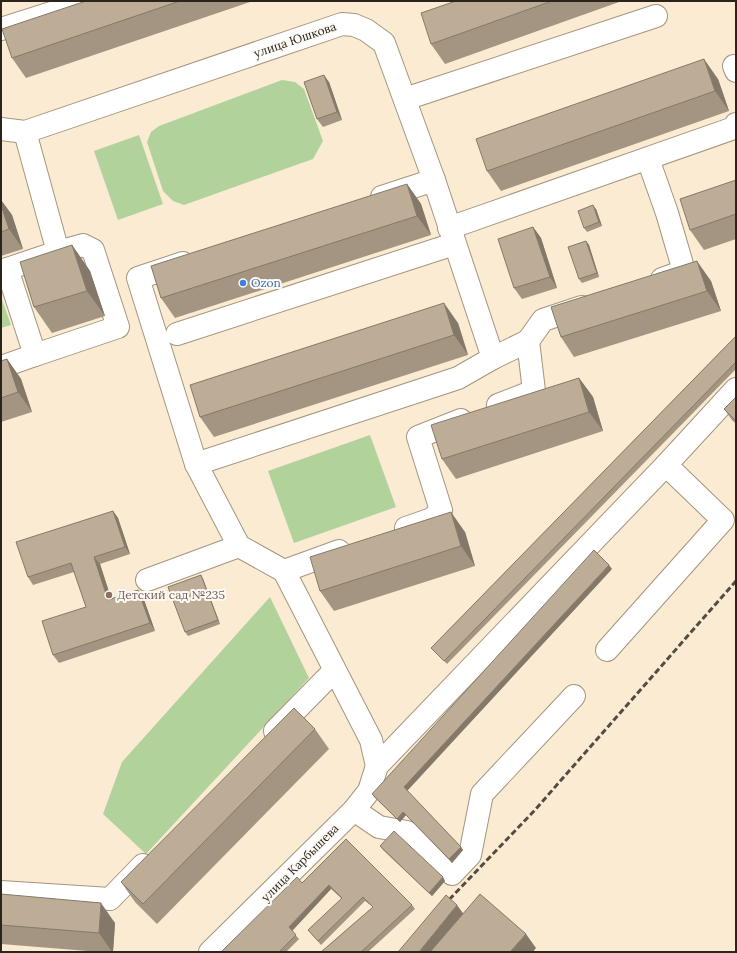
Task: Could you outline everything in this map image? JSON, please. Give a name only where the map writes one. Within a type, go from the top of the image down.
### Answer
[{"type":"street","points":[[1,29],[89,1]]},
{"type":"street","points":[[405,99],[656,16]]},
{"type":"street","name":"улица Юшкова","points":[[1,129],[25,132],[342,24],[354,25],[366,30],[384,43],[434,180],[493,358]]},
{"type":"street","points":[[177,334],[452,236],[648,159],[734,128],[736,124]]},
{"type":"street","points":[[25,132],[58,252]]},
{"type":"street","points":[[639,287],[684,271],[667,213],[648,159]]},
{"type":"street","points":[[365,203],[434,180]]},
{"type":"street","points":[[667,213],[688,206]]},
{"type":"street","points":[[1,367],[118,327],[93,250],[83,245],[4,270],[35,355]]},
{"type":"street","points":[[198,258],[138,278],[196,464],[239,546],[284,571],[334,671],[371,740],[377,766]]},
{"type":"street","points":[[196,464],[458,378],[493,358],[528,341],[543,320],[602,300]]},
{"type":"street","points":[[388,534],[432,519],[441,510],[418,436],[534,391],[528,341]]},
{"type":"street","points":[[377,766],[666,465],[736,389]]},
{"type":"street","points":[[608,650],[723,520],[666,465]]},
{"type":"street","points":[[284,571],[358,545]]},
{"type":"street","points":[[147,580],[239,546]]},
{"type":"street","points":[[261,745],[334,671]]},
{"type":"street","points":[[354,810],[379,827],[407,832],[452,874],[470,855],[482,794],[574,696]]},
{"type":"street","name":"улица Карбышева","points":[[210,952],[354,810],[368,791],[377,766]]},
{"type":"street","points":[[1,892],[110,899],[155,853]]},
{"type":"green space","points":[[282,80],[295,82],[304,89],[323,141],[313,159],[184,205],[173,201],[163,191],[147,142],[151,132],[159,126]]},
{"type":"green space","points":[[139,135],[163,204],[118,220],[94,151]]},
{"type":"green space","points":[[1,297],[11,325],[1,328]]},
{"type":"green space","points":[[370,435],[396,507],[294,543],[268,471]]},
{"type":"green space","points":[[270,597],[309,678],[146,854],[103,814],[122,762]]},
{"type":"building","points":[[86,1],[180,1],[12,58],[2,29]]},
{"type":"building","points":[[456,1],[552,1],[431,44],[421,13]]},
{"type":"building","points":[[704,59],[715,91],[487,171],[476,139]]},
{"type":"building","points":[[324,75],[337,112],[317,119],[304,82]]},
{"type":"building","points":[[736,180],[736,214],[690,230],[680,199]]},
{"type":"building","points":[[407,184],[417,216],[161,298],[151,266]]},
{"type":"building","points":[[1,205],[9,229],[1,232]]},
{"type":"building","points":[[593,205],[599,222],[584,228],[578,211]]},
{"type":"building","points":[[533,227],[550,277],[514,288],[498,239]]},
{"type":"building","points":[[586,241],[597,273],[579,279],[568,247]]},
{"type":"building","points":[[72,245],[87,291],[34,307],[20,262]]},
{"type":"building","points":[[697,261],[707,291],[561,337],[551,307]]},
{"type":"building","points":[[444,303],[454,335],[200,417],[190,385]]},
{"type":"building","points":[[736,336],[736,362],[444,661],[431,648]]},
{"type":"building","points":[[7,359],[18,392],[1,398],[1,361]]},
{"type":"building","points":[[579,378],[589,412],[442,459],[431,425]]},
{"type":"building","points":[[736,397],[736,421],[724,409]]},
{"type":"building","points":[[113,511],[125,547],[94,557],[108,600],[138,590],[150,623],[53,655],[42,621],[86,607],[71,563],[28,577],[16,542]]},
{"type":"building","points":[[451,512],[461,546],[320,591],[310,557]]},
{"type":"building","points":[[594,550],[609,565],[404,787],[461,847],[449,859],[403,812],[397,819],[372,794]]},
{"type":"building","points":[[201,575],[218,620],[185,632],[168,587]]},
{"type":"building","points":[[294,708],[315,729],[143,904],[121,882]]},
{"type":"building","points":[[394,831],[443,877],[429,893],[380,846]]},
{"type":"building","points":[[346,839],[412,905],[361,952],[321,952],[373,907],[363,897],[318,941],[308,930],[342,898],[329,885],[289,927],[296,935],[279,952],[221,952],[297,877],[302,883]]},
{"type":"building","points":[[1,894],[101,903],[99,933],[1,925]]},
{"type":"building","points":[[480,894],[526,934],[510,952],[430,952]]},
{"type":"building","points":[[446,895],[457,905],[419,952],[398,952]]},
{"type":"railway","points":[[443,906],[534,811],[736,581]]},
{"type":"place","name":"Ozon","points":[[243,283]]},
{"type":"place","name":"Детский сад №235","points":[[109,595]]}]
